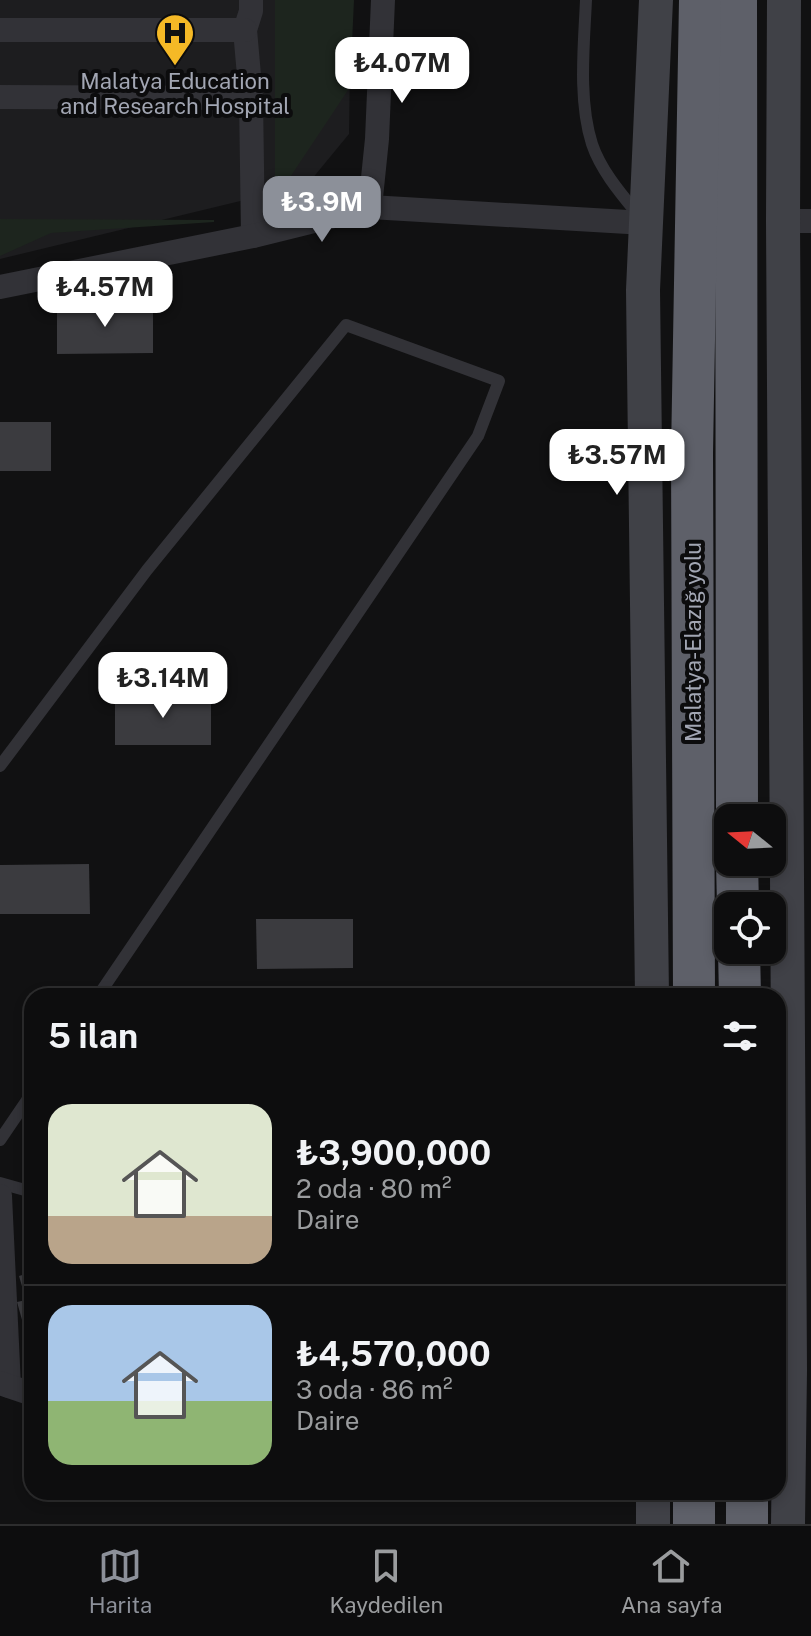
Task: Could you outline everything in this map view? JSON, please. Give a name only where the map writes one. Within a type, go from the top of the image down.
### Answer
[{"type":"highway","name":"Malatya-Elazığ yolu","points":[[694,988],[692,453],[700,0]]},
{"type":"highway","name":"Malatya-Elazığ yolu","points":[[736,0],[737,804]]},
{"type":"highway","points":[[739,964],[740,988]]},
{"type":"highway","points":[[694,1500],[694,1524]]},
{"type":"highway","points":[[747,1500],[747,1524]]},
{"type":"street","points":[[251,0],[245,30],[251,98],[253,236]]},
{"type":"street","points":[[370,207],[377,139],[383,0]]},
{"type":"street","points":[[652,988],[643,290],[656,0]]},
{"type":"street","points":[[784,0],[797,221],[800,1360],[788,1524]]},
{"type":"street","points":[[0,30],[245,30]]},
{"type":"street","points":[[0,97],[251,98]]},
{"type":"street","points":[[0,287],[253,236],[370,207],[645,223]]},
{"type":"street","points":[[0,1196],[14,1388]]},
{"type":"street","points":[[653,1500],[653,1524]]},
{"type":"lane","points":[[586,0],[582,79],[592,144],[614,185],[645,223]]},
{"type":"lane","points":[[0,766],[147,570],[346,325],[499,381],[478,436],[103,988]]},
{"type":"lane","points":[[0,1140],[24,1105]]},
{"type":"lane","points":[[0,1183],[24,1190]]},
{"type":"shaded area","name":"Malatya Education and Research Hospital","points":[[0,0],[351,0],[349,134],[307,185],[0,259]]},
{"type":"shaded area","points":[[275,0],[354,0],[350,87],[275,200]]},
{"type":"shaded area","points":[[0,219],[214,222],[51,233],[0,256]]},
{"type":"building","points":[[57,304],[153,304],[153,353],[57,354]]},
{"type":"building","points":[[0,422],[51,422],[51,471],[0,471]]},
{"type":"building","points":[[211,695],[211,745],[115,745],[115,696]]},
{"type":"building","points":[[89,864],[90,914],[0,914],[0,865]]},
{"type":"building","points":[[256,919],[353,919],[353,968],[257,969]]},
{"type":"building","points":[[24,1274],[24,1293],[19,1276]]},
{"type":"building","points":[[24,1300],[24,1327],[17,1302]]},
{"type":"place","name":"Malatya Education and Research Hospital","points":[[175,67]]}]
